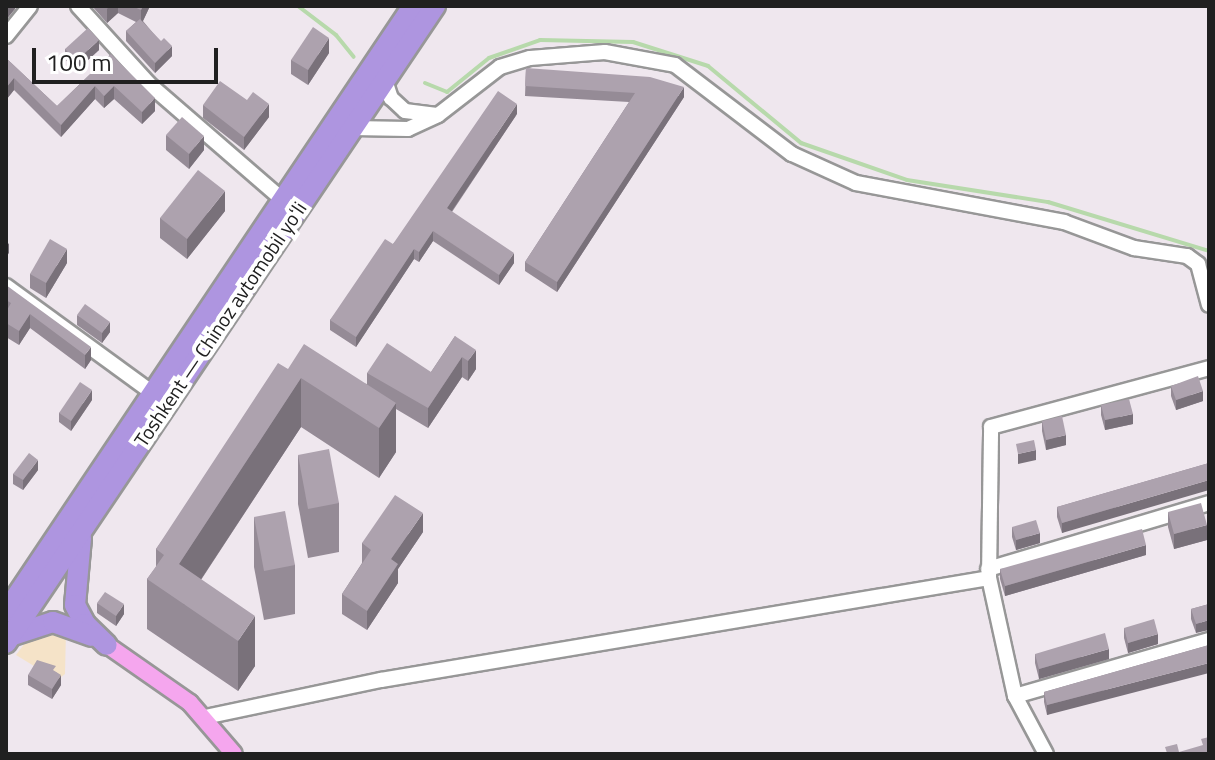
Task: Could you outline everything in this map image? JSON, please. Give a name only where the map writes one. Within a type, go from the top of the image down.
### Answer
[{"type":"highway","name":"Toshkent — Chinoz avtomobil yoʻli","points":[[8,639],[82,529],[283,200],[413,6]]},
{"type":"highway","name":"Toshkent — Chinoz avtomobil yoʻli","points":[[6,612],[153,393],[184,363],[353,128],[435,6]]},
{"type":"highway","points":[[82,529],[75,605],[85,624],[107,645]]},
{"type":"highway","points":[[8,639],[53,622],[107,645]]},
{"type":"main road","points":[[107,645],[205,717],[234,754]]},
{"type":"street","points":[[6,36],[30,6]]},
{"type":"street","points":[[78,6],[149,84],[283,200]]},
{"type":"street","points":[[353,128],[408,129],[438,115],[500,67],[530,58],[605,52],[675,65],[792,154],[856,183],[966,200],[1064,222],[1134,248],[1187,256],[1198,264],[1209,305]]},
{"type":"street","points":[[385,80],[391,98],[405,111],[438,115]]},
{"type":"street","points":[[6,286],[153,393]]},
{"type":"street","points":[[1046,754],[1015,696],[988,574],[991,427],[1209,368]]},
{"type":"street","points":[[205,717],[381,680],[988,574],[1209,503]]},
{"type":"street","points":[[1015,696],[1209,640]]},
{"type":"shaded area","points":[[66,631],[65,674],[57,680],[16,655],[28,639]]},
{"type":"building","points":[[140,19],[161,41],[164,38],[172,46],[155,63],[126,31]]},
{"type":"building","points":[[313,27],[329,38],[308,70],[291,60]]},
{"type":"building","points":[[88,28],[99,40],[76,61],[65,49]]},
{"type":"building","points":[[111,54],[155,98],[142,112],[114,86],[104,96],[95,86],[61,125],[14,78],[6,88],[6,58],[57,106]]},
{"type":"building","points":[[526,68],[650,77],[684,87],[557,282],[525,262],[635,93],[525,86]]},
{"type":"building","points":[[220,81],[247,100],[253,92],[269,104],[244,137],[203,105]]},
{"type":"building","points":[[498,91],[517,104],[447,208],[514,253],[499,275],[433,231],[419,252],[414,249],[356,337],[330,320],[385,239],[393,244]]},
{"type":"building","points":[[182,117],[204,136],[189,154],[166,135]]},
{"type":"building","points":[[198,170],[225,191],[187,239],[160,218]]},
{"type":"building","points":[[50,239],[67,249],[46,283],[30,274]]},
{"type":"building","points":[[6,285],[91,347],[85,355],[30,314],[19,331],[6,323],[6,312],[11,303],[6,300]]},
{"type":"building","points":[[85,304],[110,322],[102,333],[77,315]]},
{"type":"building","points":[[455,336],[476,350],[468,361],[462,357],[428,408],[367,373],[387,343],[431,372]]},
{"type":"building","points":[[304,344],[396,403],[379,428],[301,378],[179,564],[255,616],[238,641],[147,579],[164,555],[156,549],[278,363],[288,369]]},
{"type":"building","points":[[1198,376],[1203,391],[1176,400],[1171,386]]},
{"type":"building","points":[[80,382],[92,390],[71,421],[59,413]]},
{"type":"building","points":[[1129,399],[1133,414],[1105,420],[1101,405]]},
{"type":"building","points":[[1062,416],[1066,435],[1046,440],[1042,421]]},
{"type":"building","points":[[1034,440],[1036,450],[1018,454],[1016,444]]},
{"type":"building","points":[[329,449],[339,503],[308,509],[298,455]]},
{"type":"building","points":[[29,453],[38,460],[23,480],[13,474]]},
{"type":"building","points":[[1209,463],[1209,480],[1062,523],[1057,507]]},
{"type":"building","points":[[395,495],[423,513],[391,559],[398,564],[367,611],[342,594],[371,550],[362,543]]},
{"type":"building","points":[[1201,503],[1207,525],[1174,534],[1168,512]]},
{"type":"building","points":[[285,511],[295,565],[264,571],[254,517]]},
{"type":"building","points":[[1036,520],[1040,533],[1016,540],[1012,527]]},
{"type":"building","points":[[1142,529],[1146,545],[1005,586],[1000,569]]},
{"type":"building","points":[[105,592],[124,604],[116,616],[97,603]]},
{"type":"building","points":[[1209,604],[1209,620],[1196,624],[1191,609]]},
{"type":"building","points":[[1154,619],[1158,634],[1128,643],[1124,628]]},
{"type":"building","points":[[1105,633],[1109,649],[1039,669],[1035,654]]},
{"type":"building","points":[[1209,645],[1209,663],[1047,705],[1044,692]]},
{"type":"building","points":[[37,660],[56,666],[53,670],[61,675],[52,689],[28,675]]},
{"type":"building","points":[[1209,737],[1209,754],[1164,754],[1167,753],[1165,747],[1177,744],[1179,752],[1203,745],[1201,739]]},
{"type":"waterway","points":[[298,6],[336,35],[354,57]]},
{"type":"waterway","points":[[425,83],[447,92],[489,58],[540,40],[633,42],[708,66],[801,143],[907,180],[1048,202],[1209,251]]}]
